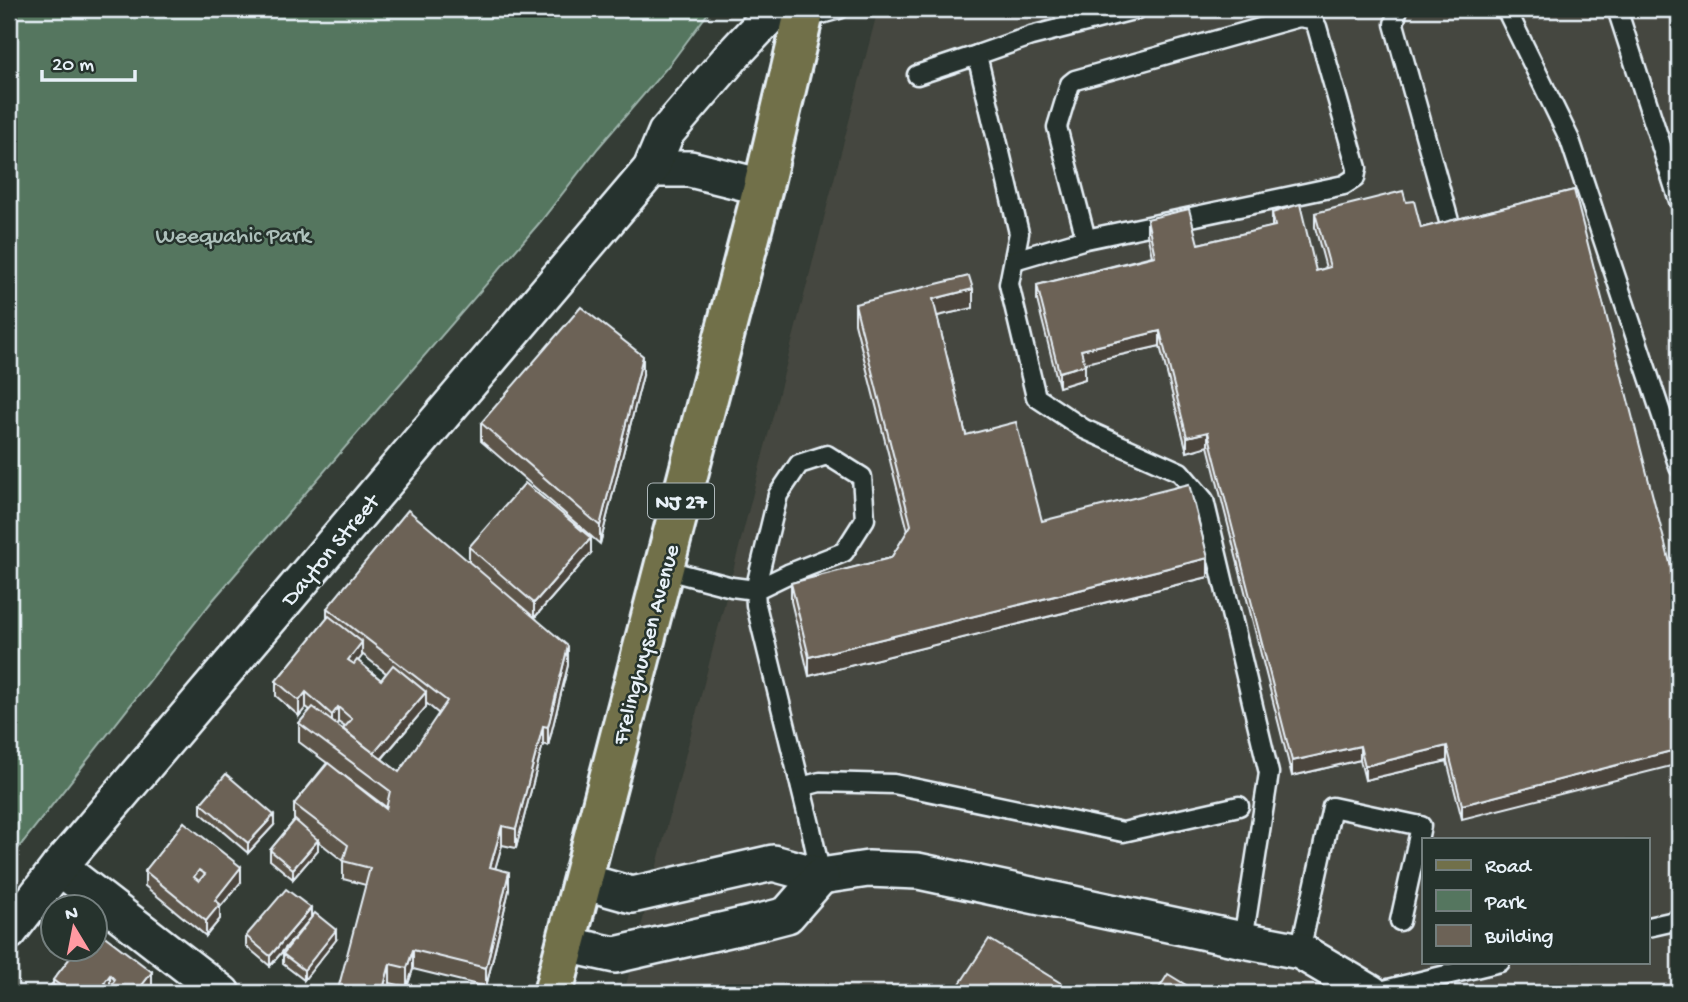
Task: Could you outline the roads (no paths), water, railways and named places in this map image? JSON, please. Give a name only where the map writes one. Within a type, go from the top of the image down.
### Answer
[{"type":"main road","name":"Frelinghuysen Avenue","points":[[553,993],[763,187],[795,12]]},
{"type":"street","name":"Dayton Street","points":[[9,932],[59,867],[651,169],[666,133],[732,56],[795,12]]},
{"type":"street","points":[[651,169],[690,169],[763,187]]},
{"type":"street","points":[[582,881],[632,895],[773,863],[821,876],[869,869],[918,871],[1300,951],[1372,993]]},
{"type":"street","points":[[59,867],[222,993]]},
{"type":"street","points":[[565,944],[615,955],[787,915],[821,876]]},
{"type":"lane","points":[[795,12],[839,9]]},
{"type":"lane","points":[[917,75],[1031,36],[1137,9]]},
{"type":"lane","points":[[1398,9],[1394,24],[1449,221]]},
{"type":"lane","points":[[1506,9],[1570,140],[1679,467]]},
{"type":"lane","points":[[1618,9],[1679,201]]},
{"type":"lane","points":[[1014,260],[1086,239],[1344,185],[1355,178],[1357,168],[1317,27],[1312,19],[1299,17],[1070,83],[1057,127],[1086,239]]},
{"type":"lane","points":[[977,55],[1019,233],[1009,284],[1036,397],[1084,429],[1180,472],[1204,500],[1269,773],[1243,940]]},
{"type":"lane","points":[[663,569],[732,587],[755,590],[844,552],[865,519],[862,477],[827,455],[799,464],[778,495],[755,590],[756,606],[821,876]]},
{"type":"lane","points":[[801,787],[820,782],[894,785],[1123,832],[1239,806]]},
{"type":"lane","points":[[1300,951],[1332,807],[1421,826],[1400,922]]},
{"type":"lane","points":[[1650,927],[1679,920]]},
{"type":"lane","points":[[1372,993],[1492,964]]},
{"type":"park label","name":"Weequahic Park","points":[[233,234]]}]
